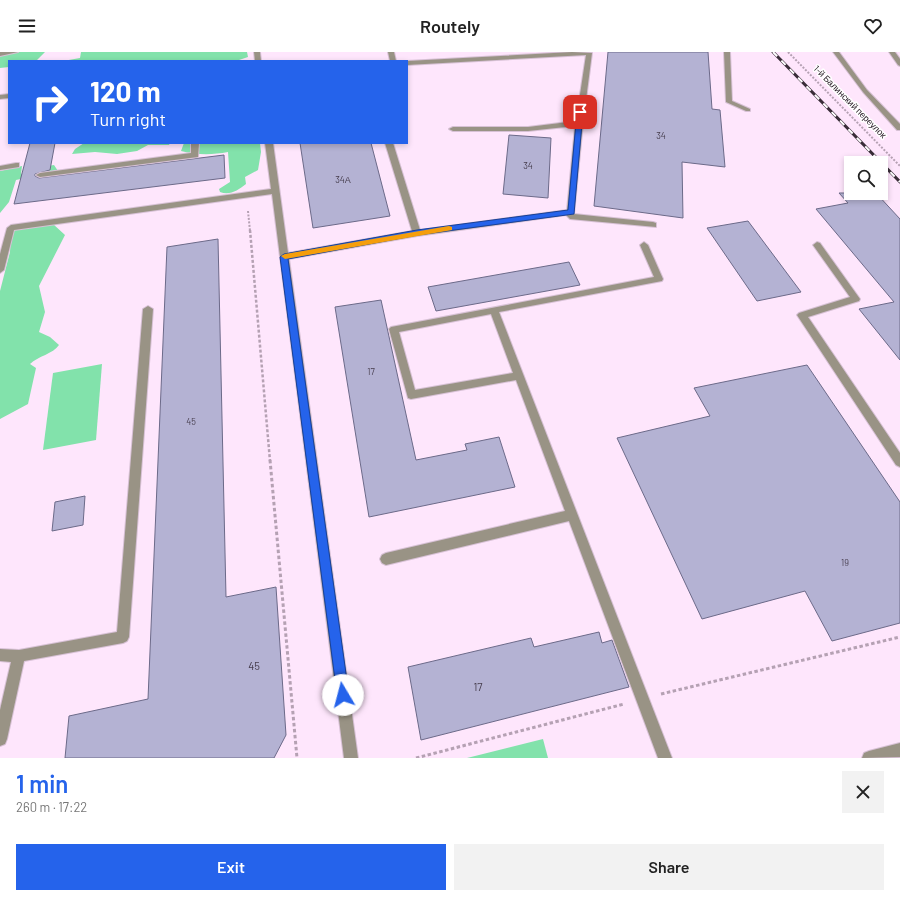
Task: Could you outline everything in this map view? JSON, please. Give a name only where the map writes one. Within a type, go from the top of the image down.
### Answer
[{"type":"street","points":[[0,54],[15,52]]},
{"type":"street","points":[[727,52],[729,102],[748,110]]},
{"type":"street","name":"1-й Балинский переулок","points":[[836,52],[865,91],[900,128]]},
{"type":"street","points":[[892,52],[900,64]]},
{"type":"street","points":[[408,63],[589,53],[579,123],[570,216],[653,225]]},
{"type":"street","points":[[453,129],[528,129],[579,123]]},
{"type":"street","points":[[40,175],[195,155],[195,144]]},
{"type":"street","points":[[269,144],[351,758]]},
{"type":"street","points":[[389,144],[417,233]]},
{"type":"street","points":[[0,168],[16,165]]},
{"type":"street","points":[[0,270],[11,228],[275,191]]},
{"type":"street","points":[[284,257],[417,233],[571,212]]},
{"type":"street","points":[[519,376],[411,395],[394,329],[659,278],[644,245]]},
{"type":"street","points":[[817,245],[856,299],[802,315],[900,462]]},
{"type":"street","points":[[0,655],[19,656],[123,637],[148,309]]},
{"type":"street","points":[[494,310],[665,758]]},
{"type":"street","points":[[386,559],[572,515]]},
{"type":"street","points":[[0,740],[19,656]]},
{"type":"street","points":[[869,758],[900,750]]},
{"type":"path","name":"1-й Балинский переулок","points":[[788,52],[900,166]]},
{"type":"path","points":[[247,194],[297,758]]},
{"type":"green space","points":[[18,52],[45,52],[37,60],[8,60],[8,67],[0,68],[0,55]]},
{"type":"green space","points":[[81,52],[247,52],[248,57],[239,60],[69,60],[80,58]]},
{"type":"green space","points":[[82,144],[170,144],[148,145],[137,151],[117,154],[95,152],[72,154],[75,149]]},
{"type":"green space","points":[[184,144],[260,144],[261,152],[258,170],[245,177],[246,184],[231,193],[224,193],[220,192],[219,189],[230,182],[228,152],[204,154],[181,151]]},
{"type":"green space","points":[[54,165],[58,171],[16,180],[9,202],[0,213],[0,171],[22,166],[21,174],[35,168]]},
{"type":"green space","points":[[53,224],[65,235],[39,286],[45,312],[39,332],[50,337],[59,345],[53,351],[30,364],[36,368],[28,404],[0,419],[0,291],[10,252],[11,228]]},
{"type":"green space","points":[[102,364],[96,440],[43,450],[53,373]]},
{"type":"green space","points":[[543,739],[548,758],[467,758]]},
{"type":"building","points":[[608,52],[708,52],[712,109],[720,110],[725,167],[682,162],[683,218],[594,206]]},
{"type":"building","points":[[509,135],[551,138],[548,198],[503,194]]},
{"type":"building","points":[[30,144],[55,144],[50,170],[35,174],[35,176],[39,178],[224,155],[225,178],[14,204]]},
{"type":"building","points":[[300,144],[371,144],[390,216],[313,228]]},
{"type":"building","points":[[839,193],[844,193],[844,199]]},
{"type":"building","points":[[845,200],[882,200],[900,219],[900,360],[859,309],[894,302],[816,209],[848,203]]},
{"type":"building","points":[[748,221],[801,292],[757,301],[707,228]]},
{"type":"building","points":[[218,239],[226,597],[276,587],[286,735],[274,758],[65,758],[69,716],[148,699],[167,247]]},
{"type":"building","points":[[569,262],[580,285],[436,311],[428,287]]},
{"type":"building","points":[[381,300],[416,460],[467,450],[465,444],[499,437],[515,487],[369,517],[335,307]]},
{"type":"building","points":[[807,365],[900,502],[900,623],[832,641],[805,591],[702,619],[617,438],[710,416],[694,388]]},
{"type":"building","points":[[85,496],[83,525],[52,531],[55,502]]},
{"type":"building","points":[[599,632],[602,643],[612,640],[629,687],[421,740],[408,667],[531,638],[534,647]]},
{"type":"railway","points":[[773,52],[900,182]]},
{"type":"slow traffic","points":[[285,256],[417,233],[449,229]]},
{"type":"route","points":[[343,695],[284,257],[417,233],[571,212],[574,194],[580,112]]}]
